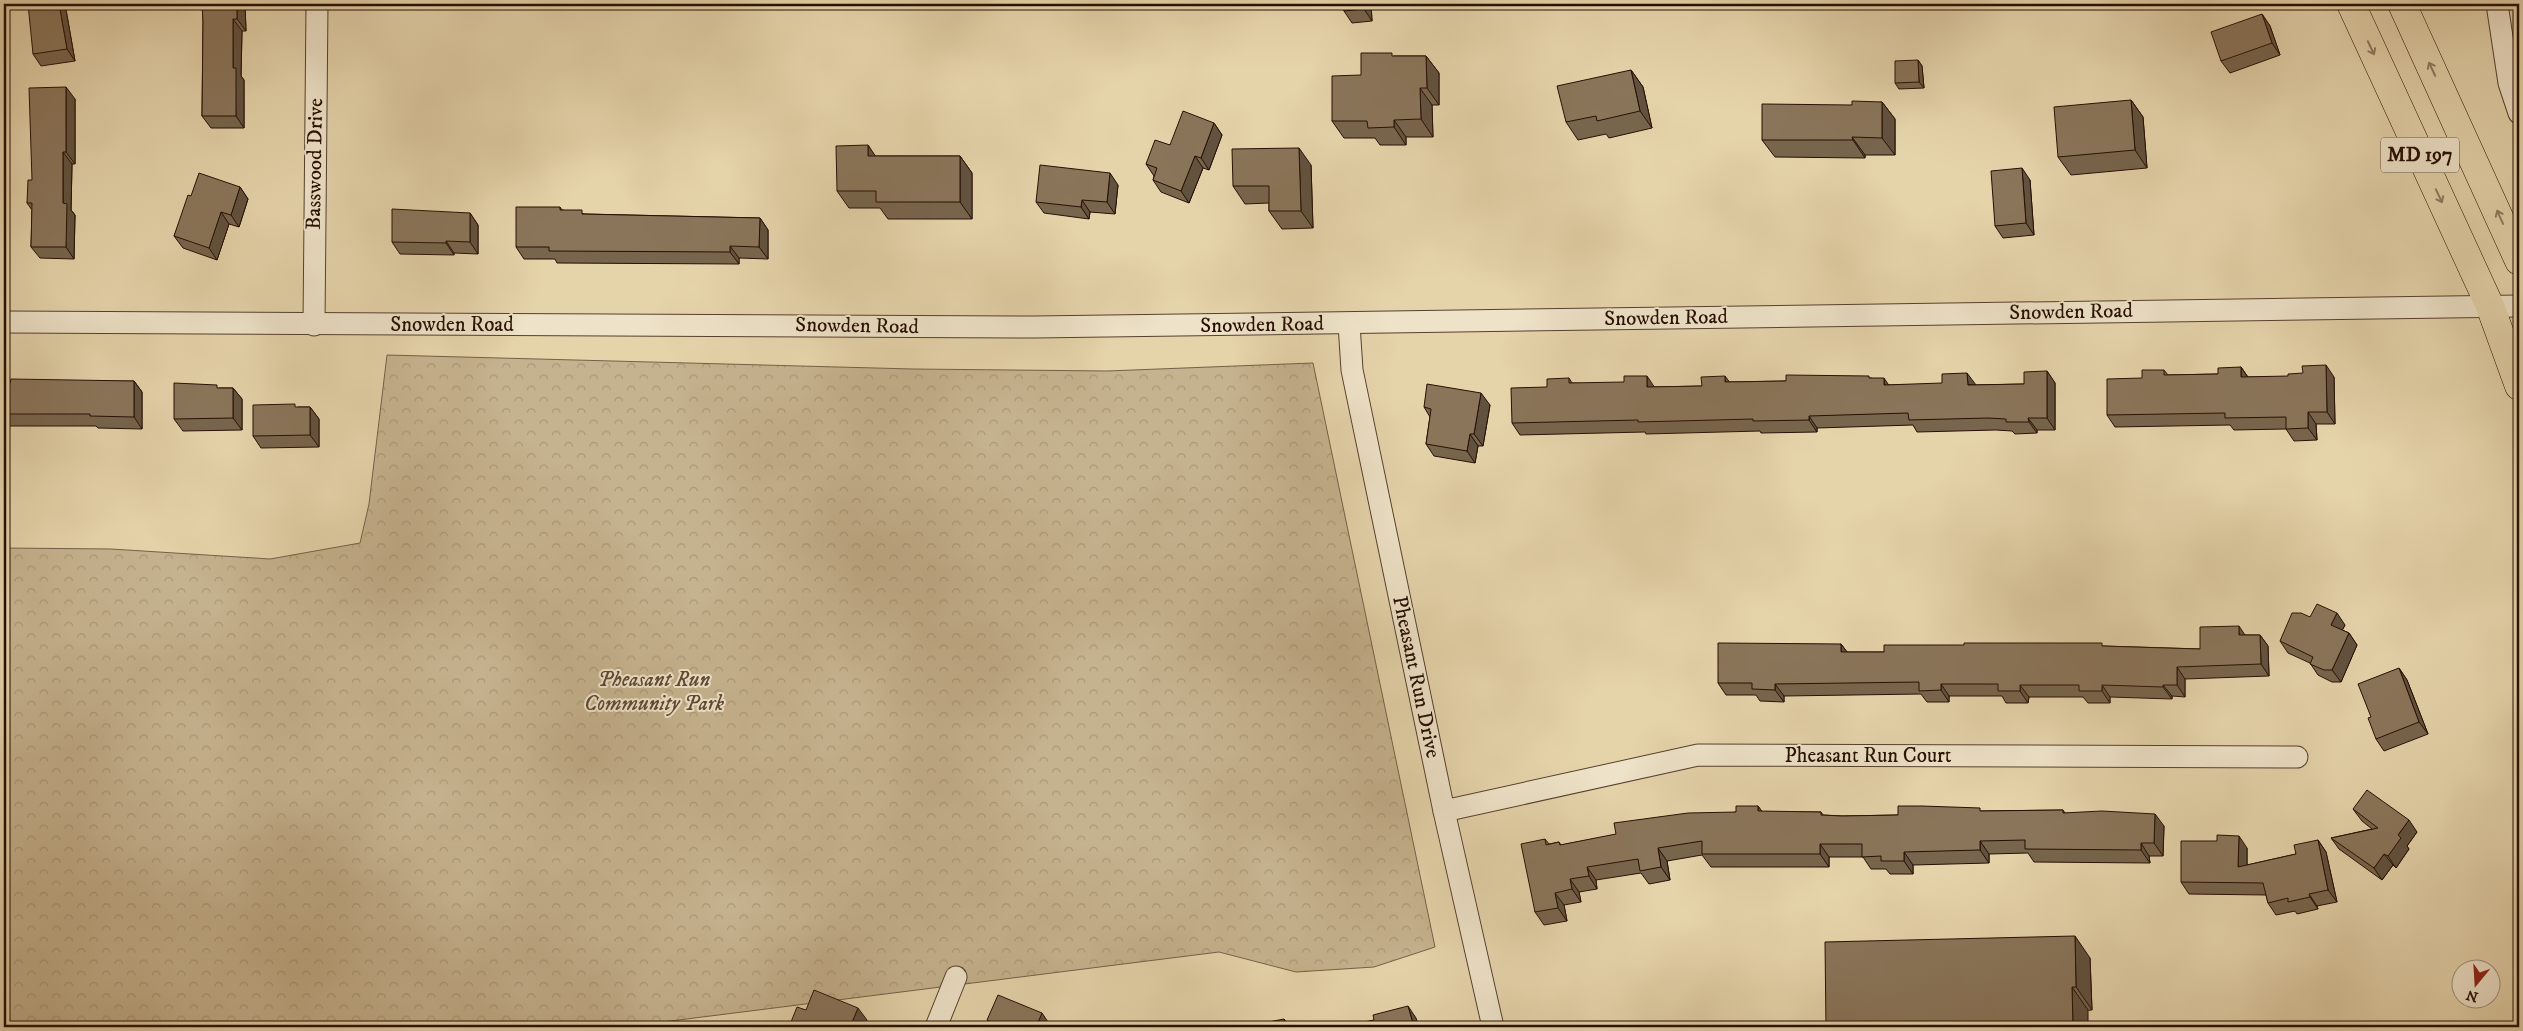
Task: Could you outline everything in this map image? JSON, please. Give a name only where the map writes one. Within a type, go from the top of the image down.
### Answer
[{"type":"main road","name":"MD 197","points":[[2351,4],[2490,306],[2519,386]]},
{"type":"main road","name":"MD 197","points":[[2402,4],[2519,262]]},
{"type":"street","name":"Basswood Drive","points":[[314,325],[317,4]]},
{"type":"street","points":[[2497,4],[2509,83],[2519,113]]},
{"type":"street","name":"Snowden Road","points":[[4,322],[997,327],[1349,324],[2519,306]]},
{"type":"street","name":"Pheasant Run Drive","points":[[1349,324],[1352,370],[1444,811],[1492,1027]]},
{"type":"street","name":"Pheasant Run Court","points":[[1444,811],[1698,755],[2297,757]]},
{"type":"street","points":[[936,1027],[956,977]]},
{"type":"green space","name":"Pheasant Run Community Park","points":[[387,355],[913,369],[1107,371],[1313,363],[1435,947],[1374,967],[1296,972],[1219,952],[623,1027],[4,1027],[4,548],[111,549],[270,559],[360,543],[369,504]]},
{"type":"building","points":[[28,4],[59,4],[67,49],[33,54]]},
{"type":"building","points":[[202,4],[237,4],[237,19],[233,19],[233,68],[236,68],[236,116],[202,116]]},
{"type":"building","points":[[1343,4],[1364,4],[1364,9],[1344,11]]},
{"type":"building","points":[[2262,14],[2272,43],[2221,61],[2211,32]]},
{"type":"building","points":[[1361,53],[1392,53],[1392,56],[1426,56],[1427,88],[1420,88],[1421,119],[1394,120],[1394,127],[1368,128],[1367,121],[1332,121],[1332,76],[1361,75]]},
{"type":"building","points":[[1918,60],[1919,82],[1895,83],[1895,61]]},
{"type":"building","points":[[1631,70],[1640,111],[1597,121],[1596,116],[1566,122],[1557,86]]},
{"type":"building","points":[[66,87],[66,152],[63,152],[63,203],[67,204],[66,247],[31,247],[32,203],[27,203],[28,180],[32,180],[29,88]]},
{"type":"building","points":[[2131,100],[2135,150],[2058,157],[2054,107]]},
{"type":"building","points":[[1852,101],[1882,102],[1882,138],[1852,137],[1853,140],[1762,140],[1762,104],[1852,105]]},
{"type":"building","points":[[1183,111],[1214,123],[1201,158],[1195,156],[1181,191],[1153,180],[1157,168],[1146,164],[1155,140],[1170,145]]},
{"type":"building","points":[[868,145],[868,156],[960,156],[960,202],[876,202],[876,191],[837,191],[836,146]]},
{"type":"building","points":[[1299,148],[1301,211],[1269,211],[1269,186],[1233,186],[1232,149]]},
{"type":"building","points":[[1040,165],[1110,173],[1107,202],[1082,200],[1081,207],[1036,202]]},
{"type":"building","points":[[2022,168],[2026,223],[1995,226],[1991,171]]},
{"type":"building","points":[[199,173],[240,187],[231,215],[221,212],[209,248],[174,236],[188,195],[191,196]]},
{"type":"building","points":[[516,207],[560,207],[560,210],[582,210],[582,214],[760,218],[759,247],[730,246],[730,252],[549,251],[549,247],[516,247]]},
{"type":"building","points":[[392,209],[470,213],[470,242],[392,242]]},
{"type":"building","points":[[2326,365],[2327,412],[2308,412],[2308,428],[2286,429],[2286,417],[2225,418],[2225,413],[2107,415],[2107,379],[2142,378],[2142,370],[2164,370],[2164,375],[2218,374],[2218,368],[2241,367],[2241,377],[2288,376],[2288,374],[2303,373],[2302,366]]},
{"type":"building","points":[[2047,371],[2047,418],[2028,418],[2029,422],[2006,422],[2006,419],[1988,418],[1909,420],[1908,413],[1809,416],[1809,420],[1753,421],[1753,419],[1638,422],[1638,420],[1512,423],[1511,388],[1547,387],[1547,379],[1569,378],[1569,383],[1624,382],[1624,376],[1647,376],[1647,387],[1702,386],[1701,377],[1725,376],[1725,382],[1786,381],[1786,375],[1869,376],[1869,378],[1884,378],[1884,385],[1942,383],[1942,374],[1967,373],[1968,385],[2024,384],[2024,372]]},
{"type":"building","points":[[11,379],[134,381],[134,417],[90,416],[90,414],[4,414],[4,383],[10,383]]},
{"type":"building","points":[[174,383],[217,385],[217,388],[233,388],[233,418],[174,419]]},
{"type":"building","points":[[1427,384],[1481,393],[1474,434],[1470,434],[1467,451],[1426,444],[1431,409],[1424,407]]},
{"type":"building","points":[[295,404],[295,407],[310,407],[310,435],[253,436],[253,405]]},
{"type":"building","points":[[2317,604],[2337,613],[2331,625],[2349,633],[2332,670],[2324,670],[2310,664],[2313,657],[2280,641],[2292,613],[2301,613],[2310,617]]},
{"type":"building","points":[[2239,626],[2239,635],[2260,635],[2261,664],[2177,667],[2177,685],[2163,685],[2163,687],[2102,685],[2102,691],[2079,691],[2079,685],[2020,685],[2020,691],[1998,691],[1998,684],[1941,684],[1941,690],[1919,691],[1919,682],[1775,684],[1775,690],[1752,689],[1752,683],[1718,683],[1718,643],[1841,644],[1841,652],[1884,652],[1884,645],[1964,645],[1964,643],[2102,643],[2102,646],[2200,649],[2200,627]]},
{"type":"building","points":[[2399,668],[2419,722],[2376,739],[2368,718],[2371,717],[2358,684]]},
{"type":"building","points":[[2367,790],[2409,820],[2398,835],[2401,838],[2388,856],[2384,854],[2374,868],[2331,838],[2378,828],[2353,809]]},
{"type":"building","points":[[1736,806],[1758,806],[1758,811],[1821,812],[1821,815],[1842,816],[1898,815],[1898,806],[1980,808],[1980,811],[2063,810],[2063,813],[2102,811],[2155,814],[2154,843],[2141,843],[2141,850],[2025,849],[2025,840],[1980,841],[1980,850],[1904,852],[1904,861],[1881,861],[1881,856],[1862,857],[1862,844],[1820,844],[1820,854],[1702,854],[1702,841],[1658,848],[1661,867],[1640,871],[1638,859],[1587,867],[1589,876],[1570,879],[1572,889],[1555,893],[1558,908],[1535,912],[1521,844],[1545,839],[1546,845],[1559,842],[1560,845],[1616,834],[1614,823],[1688,813],[1736,812]]},
{"type":"building","points":[[2217,835],[2239,836],[2238,867],[2296,854],[2294,845],[2318,840],[2328,890],[2309,894],[2310,897],[2288,902],[2288,898],[2268,903],[2263,883],[2181,882],[2181,841],[2217,841]]},
{"type":"building","points":[[2075,936],[2076,987],[2072,987],[2073,1027],[1826,1027],[1825,942]]},
{"type":"building","points":[[814,990],[858,1008],[850,1027],[789,1027],[797,1007],[806,1010]]},
{"type":"building","points":[[998,995],[1042,1013],[1036,1027],[989,1027],[991,1022],[987,1020]]},
{"type":"building","points":[[1408,1006],[1414,1027],[1360,1027],[1359,1023],[1374,1020],[1373,1015]]},
{"type":"building","points":[[1284,1019],[1285,1027],[1243,1027]]}]
